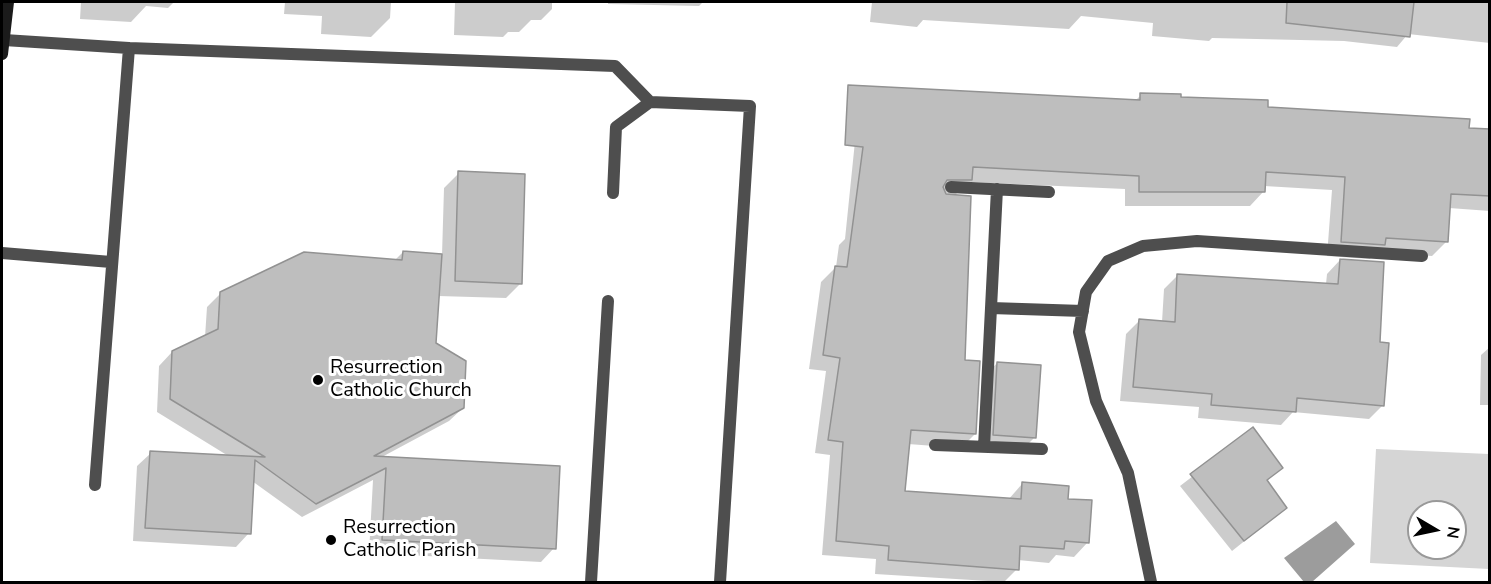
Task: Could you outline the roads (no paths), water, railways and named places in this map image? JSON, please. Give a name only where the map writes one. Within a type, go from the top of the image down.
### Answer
[{"type":"main road","points":[[2,54],[8,2]]},
{"type":"lane","points":[[4,40],[129,48],[615,66],[650,102]]},
{"type":"lane","points":[[95,484],[129,48]]},
{"type":"lane","points":[[613,193],[616,127],[650,102],[750,106],[720,582]]},
{"type":"lane","points":[[951,187],[1049,192]]},
{"type":"lane","points":[[984,447],[997,189]]},
{"type":"lane","points":[[1151,582],[1128,473],[1096,401],[1079,332],[1086,292],[1108,261],[1143,246],[1197,241],[1422,256]]},
{"type":"lane","points":[[2,253],[111,262]]},
{"type":"lane","points":[[591,582],[608,301]]},
{"type":"lane","points":[[991,308],[1083,311]]},
{"type":"lane","points":[[935,445],[1042,449]]},
{"type":"place","name":"Resurrection Catholic Church","points":[[318,380]]},
{"type":"place","name":"Resurrection Catholic Parish","points":[[331,540]]}]
